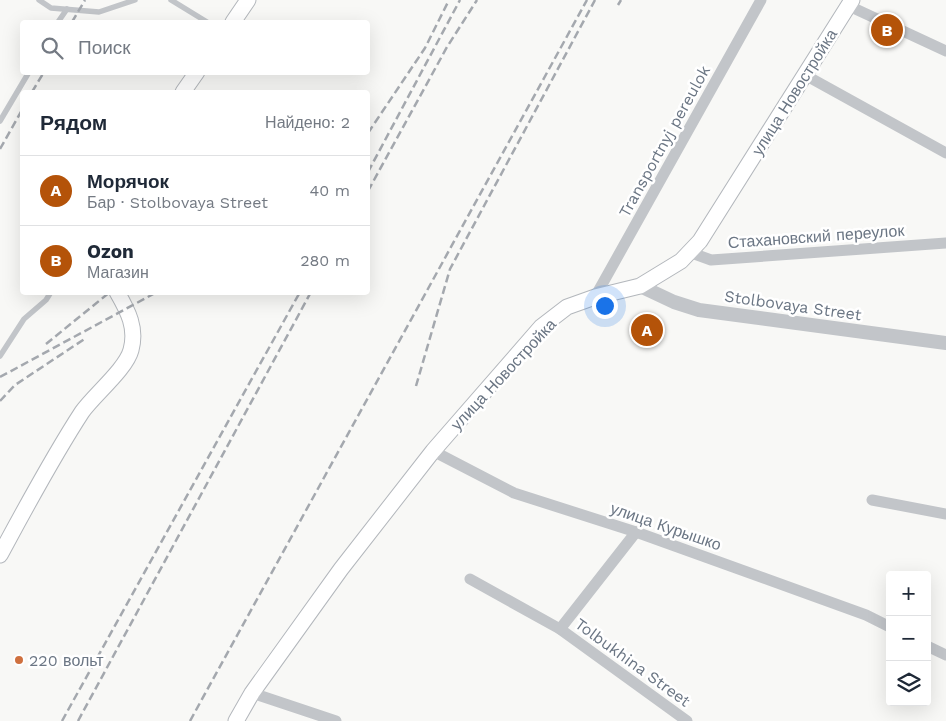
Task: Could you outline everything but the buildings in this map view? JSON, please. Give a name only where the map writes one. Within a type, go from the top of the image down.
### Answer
[{"type":"main road","points":[[234,20],[248,0]]},
{"type":"main road","name":"улица Новостройка","points":[[236,721],[252,692],[341,569],[433,451],[541,327],[567,307],[595,297],[640,286],[681,261],[700,241],[850,3]]},
{"type":"main road","points":[[184,90],[196,75]]},
{"type":"main road","points":[[0,555],[83,411],[131,352],[134,339],[132,324],[119,295]]},
{"type":"street","name":"Transportnyj pereulok","points":[[595,297],[761,0]]},
{"type":"street","points":[[850,3],[946,51]]},
{"type":"street","points":[[805,76],[946,153]]},
{"type":"street","name":"Стахановский переулок","points":[[689,252],[711,260],[946,243]]},
{"type":"street","name":"Stolbovaya Street","points":[[640,286],[674,302],[699,310],[946,343]]},
{"type":"street","name":"улица Курышко","points":[[433,451],[514,493],[636,532],[866,615],[886,625]]},
{"type":"street","points":[[872,500],[946,514]]},
{"type":"street","name":"Tolbukhina Street","points":[[560,629],[636,532]]},
{"type":"street","name":"Tolbukhina Street","points":[[470,579],[560,629],[687,721]]},
{"type":"street","points":[[931,648],[946,656]]},
{"type":"street","points":[[252,692],[336,721]]},
{"type":"lane","points":[[39,0],[51,8],[99,12],[135,0]]},
{"type":"lane","points":[[171,0],[203,20]]},
{"type":"lane","points":[[59,20],[67,9]]},
{"type":"lane","points":[[0,120],[27,75]]},
{"type":"lane","points":[[0,356],[24,319],[37,309],[49,295]]},
{"type":"railway","points":[[73,20],[85,0]]},
{"type":"railway","points":[[370,130],[425,48],[449,0]]},
{"type":"railway","points":[[370,168],[460,0]]},
{"type":"railway","points":[[370,187],[447,47],[477,0]]},
{"type":"railway","points":[[190,721],[587,0]]},
{"type":"railway","points":[[416,386],[450,269],[595,0]]},
{"type":"railway","points":[[618,5],[621,0]]},
{"type":"railway","points":[[33,90],[42,75]]},
{"type":"railway","points":[[0,149],[20,114]]},
{"type":"railway","points":[[46,344],[106,295]]},
{"type":"railway","points":[[0,377],[151,295]]},
{"type":"railway","points":[[62,721],[298,295]]},
{"type":"railway","points":[[78,721],[309,295]]},
{"type":"railway","points":[[0,401],[15,385],[86,338]]},
{"type":"place","name":"Ozon","points":[[887,30]]},
{"type":"place","name":"Морячок","points":[[647,330]]},
{"type":"place","name":"220 вольт","points":[[19,660]]}]
